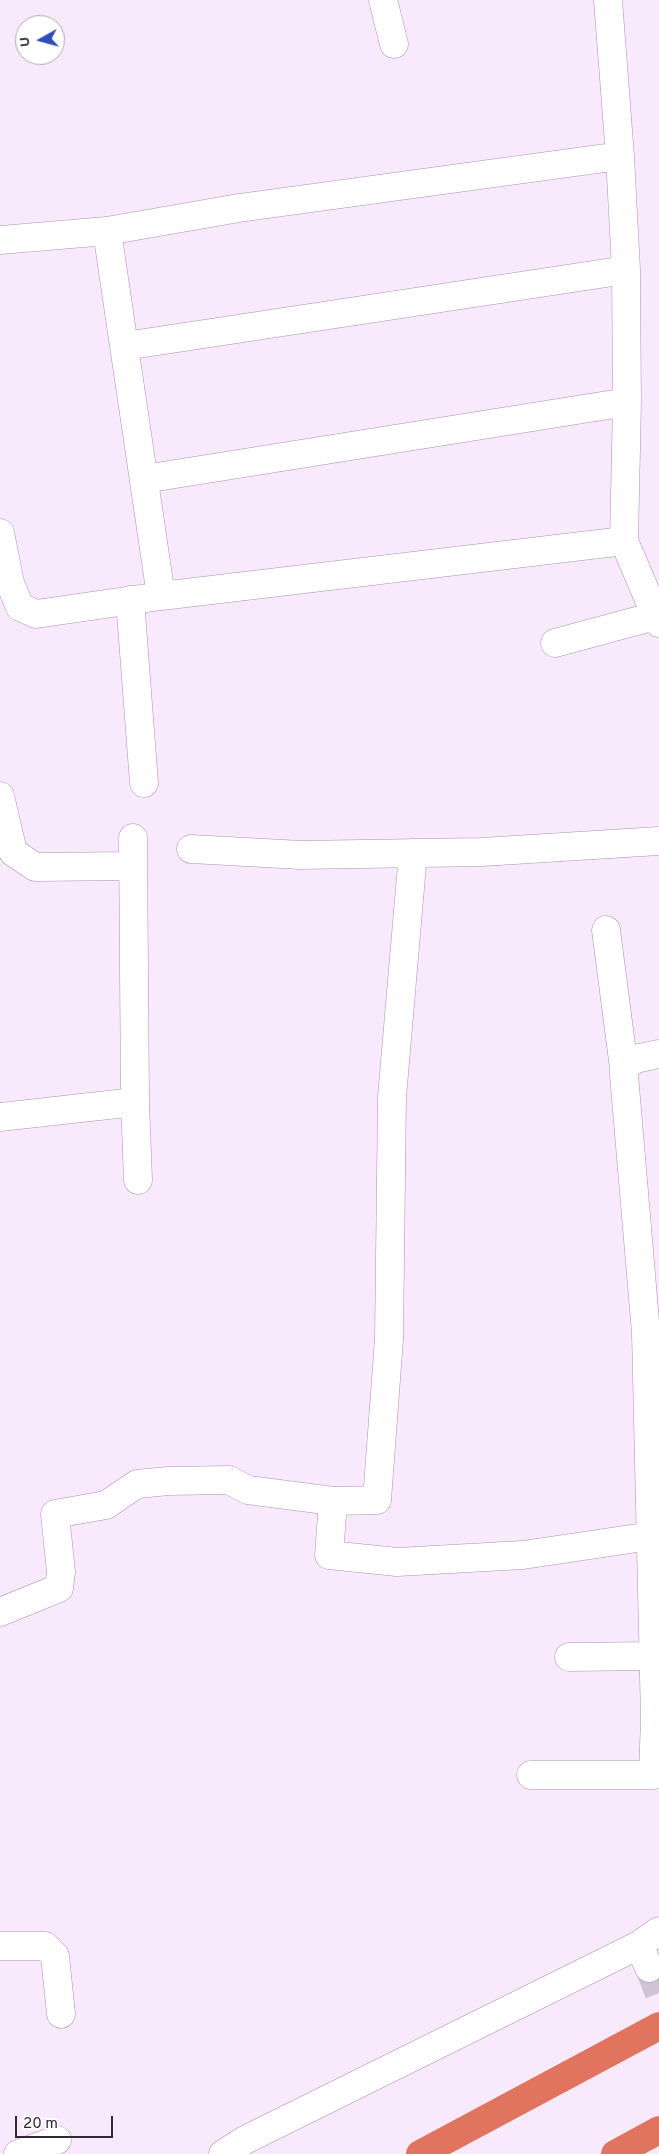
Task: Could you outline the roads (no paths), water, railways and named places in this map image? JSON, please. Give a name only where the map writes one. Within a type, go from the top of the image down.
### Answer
[{"type":"highway","points":[[420,2154],[659,2026]]},
{"type":"highway","points":[[615,2154],[659,2130]]},
{"type":"street","points":[[383,0],[394,44]]},
{"type":"street","points":[[555,643],[657,620],[624,541],[627,402],[626,270],[620,156],[608,0]]},
{"type":"street","points":[[0,240],[107,231],[239,208],[620,156]]},
{"type":"street","points":[[107,231],[161,596]]},
{"type":"street","points":[[124,346],[626,270]]},
{"type":"street","points":[[144,480],[627,402]]},
{"type":"street","points":[[0,533],[10,583],[20,607],[36,614],[161,596],[624,541]]},
{"type":"street","points":[[130,600],[144,783]]},
{"type":"street","points":[[0,796],[13,852],[35,867],[133,866]]},
{"type":"street","points":[[133,838],[135,1102],[138,1180]]},
{"type":"street","points":[[191,849],[301,855],[482,852],[659,841]]},
{"type":"street","points":[[0,1612],[59,1588],[61,1572],[55,1514],[106,1505],[138,1484],[168,1481],[229,1480],[248,1490],[333,1501],[377,1500],[389,1339],[392,1097],[413,853]]},
{"type":"street","points":[[531,1775],[653,1775],[657,1718],[646,1333],[624,1068],[606,930]]},
{"type":"street","points":[[624,1068],[636,1059],[659,1054]]},
{"type":"street","points":[[0,1116],[135,1102]]},
{"type":"street","points":[[333,1501],[328,1555],[397,1562],[523,1555],[651,1536]]},
{"type":"street","points":[[569,1657],[654,1656]]},
{"type":"street","points":[[0,1946],[45,1946],[50,1951],[54,1956],[61,2014]]},
{"type":"street","points":[[224,2154],[245,2140],[649,1948]]},
{"type":"street","points":[[18,2154],[57,2140]]},
{"type":"tunnel","points":[[649,1968],[659,1993]]}]
